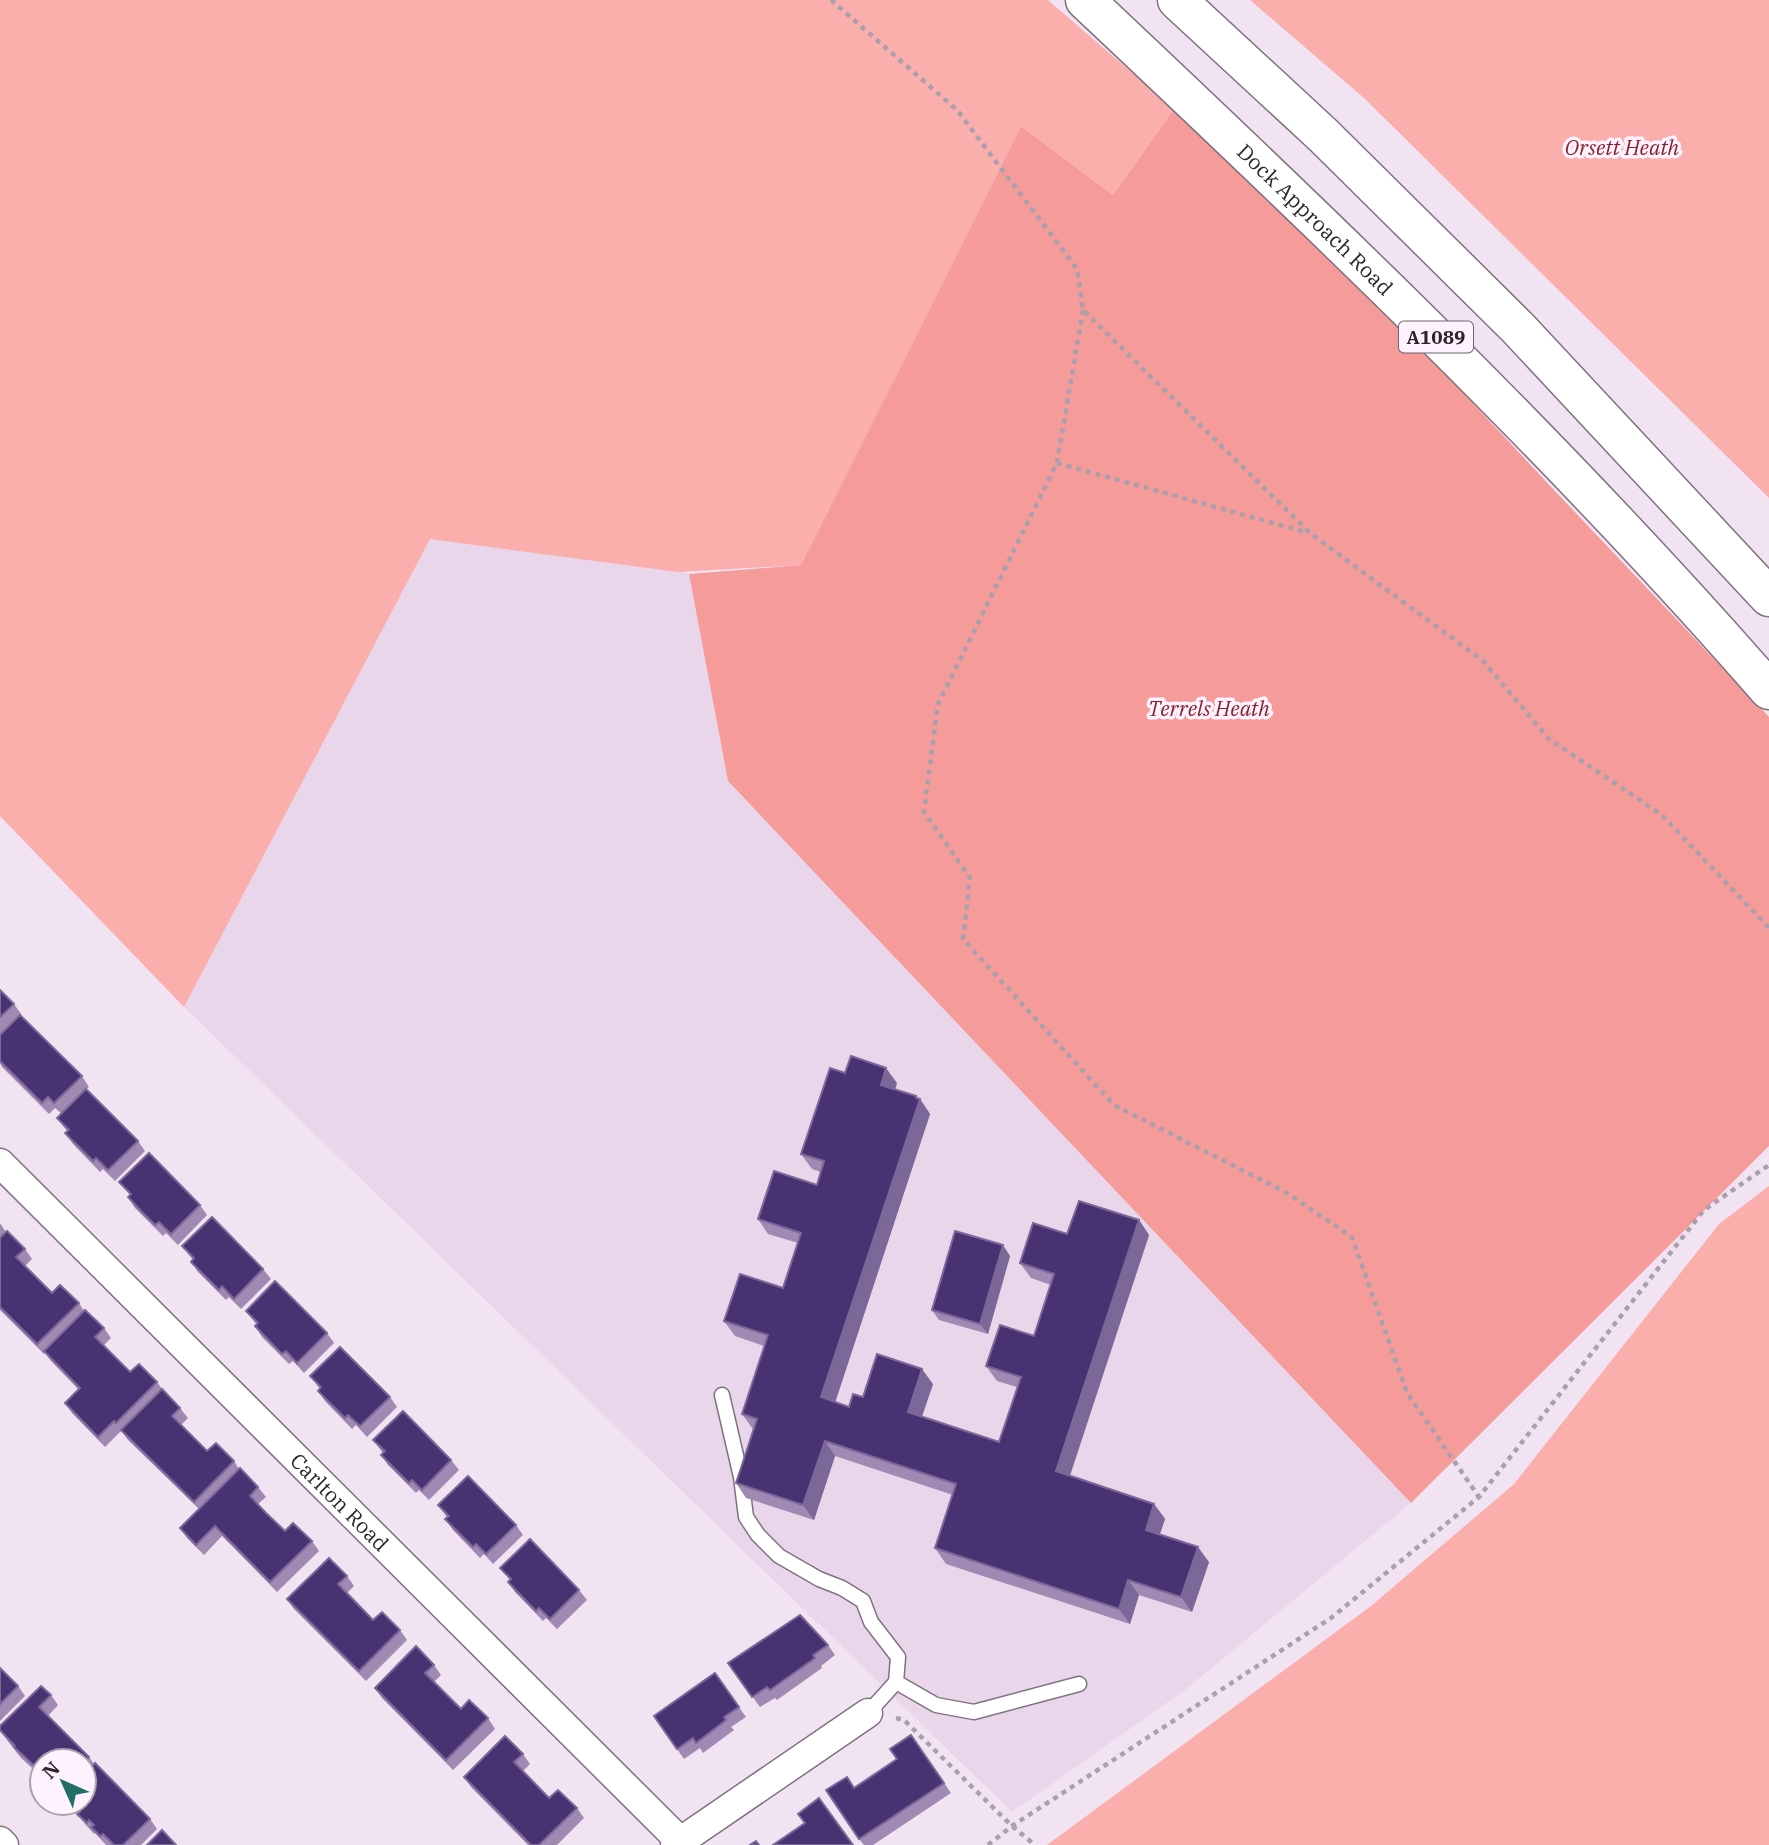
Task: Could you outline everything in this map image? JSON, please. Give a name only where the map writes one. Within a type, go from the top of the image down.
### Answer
[{"type":"highway","name":"Dock Approach Road","points":[[1085,0],[1280,183],[1476,376],[1669,579],[1769,690]]},
{"type":"highway","name":"A1089","points":[[1177,0],[1324,135],[1518,328],[1769,597]]},
{"type":"street","name":"Carlton Road","points":[[0,1163],[677,1843]]},
{"type":"street","points":[[677,1843],[868,1713]]},
{"type":"street","points":[[0,1841],[4,1845]]},
{"type":"lane","points":[[722,1395],[741,1477],[746,1517],[758,1535],[779,1556],[863,1601],[871,1622],[898,1657],[896,1682],[868,1713]]},
{"type":"lane","points":[[896,1682],[936,1705],[974,1712],[1079,1684]]},
{"type":"path","points":[[831,0],[957,110],[1077,269],[1083,310],[1057,463],[939,704],[924,812],[970,878],[963,939],[1114,1105],[1287,1193],[1352,1237],[1407,1393],[1479,1497]]},
{"type":"path","points":[[1083,310],[1310,533],[1483,661],[1549,739],[1662,815],[1769,928]]},
{"type":"path","points":[[1057,463],[1310,533]]},
{"type":"path","points":[[988,1845],[1012,1826],[1331,1618],[1479,1497],[1704,1210],[1769,1165]]},
{"type":"path","points":[[868,1713],[904,1720],[1012,1826],[1035,1845]]},
{"type":"shaded area","points":[[0,0],[801,565],[683,572],[689,574],[728,781],[1411,1503],[1185,1690],[1012,1812],[184,1007],[0,816]]},
{"type":"green space","points":[[0,0],[1048,0],[1174,109],[1113,195],[1021,126],[801,565],[678,572],[430,539],[184,1007],[0,816]]},
{"type":"green space","name":"Orsett Heath","points":[[1250,0],[1769,0],[1769,498],[1364,98]]},
{"type":"green space","name":"Terrels Heath","points":[[1174,109],[1385,309],[1769,717],[1769,1146],[1411,1503],[728,781],[689,574],[801,565],[1021,126],[1113,195]]},
{"type":"green space","points":[[1769,1186],[1769,1845],[1047,1845],[1371,1606],[1514,1484],[1719,1224]]},
{"type":"building","points":[[0,990],[14,1004],[0,1017]]},
{"type":"building","points":[[20,1015],[82,1076],[54,1103],[48,1097],[42,1103],[0,1061],[0,1035]]},
{"type":"building","points":[[851,1056],[886,1068],[881,1085],[920,1099],[821,1397],[849,1407],[853,1394],[863,1397],[877,1354],[922,1369],[908,1412],[999,1442],[1021,1377],[986,1366],[1000,1325],[1034,1336],[1054,1274],[1020,1263],[1033,1223],[1067,1234],[1079,1201],[1139,1220],[1056,1471],[1154,1504],[1146,1530],[1198,1547],[1181,1597],[1128,1580],[1119,1609],[935,1548],[956,1484],[825,1441],[803,1505],[736,1483],[757,1419],[742,1414],[768,1335],[724,1321],[740,1274],[783,1288],[801,1233],[758,1219],[774,1171],[817,1185],[824,1161],[801,1154],[830,1068],[845,1073]]},
{"type":"building","points":[[86,1089],[138,1141],[108,1170],[96,1158],[93,1161],[65,1133],[69,1130],[57,1118]]},
{"type":"building","points":[[149,1153],[200,1205],[171,1234],[159,1222],[155,1225],[128,1197],[131,1194],[119,1182]]},
{"type":"building","points":[[212,1217],[263,1269],[234,1299],[222,1286],[219,1290],[191,1262],[194,1258],[182,1246]]},
{"type":"building","points":[[7,1231],[25,1249],[16,1257],[52,1293],[60,1285],[79,1303],[37,1344],[0,1307],[0,1238]]},
{"type":"building","points":[[955,1231],[1003,1245],[980,1324],[932,1310]]},
{"type":"building","points":[[275,1281],[327,1333],[297,1363],[286,1351],[282,1354],[255,1326],[258,1323],[246,1311]]},
{"type":"building","points":[[85,1310],[104,1328],[95,1337],[130,1372],[139,1364],[157,1382],[98,1437],[65,1403],[80,1388],[44,1351]]},
{"type":"building","points":[[340,1347],[390,1397],[360,1426],[348,1415],[345,1418],[318,1391],[321,1387],[310,1376]]},
{"type":"building","points":[[162,1389],[180,1408],[172,1416],[207,1451],[216,1443],[234,1461],[194,1502],[121,1430]]},
{"type":"building","points":[[403,1411],[451,1460],[422,1490],[412,1480],[409,1483],[381,1455],[385,1451],[373,1440]]},
{"type":"building","points":[[240,1468],[258,1487],[250,1496],[266,1513],[285,1531],[293,1523],[312,1541],[270,1582],[215,1526],[196,1545],[180,1528]]},
{"type":"building","points":[[468,1476],[516,1525],[486,1554],[476,1544],[473,1547],[445,1519],[449,1516],[438,1505]]},
{"type":"building","points":[[530,1539],[579,1590],[550,1619],[539,1608],[536,1611],[508,1582],[511,1579],[500,1568]]},
{"type":"building","points":[[329,1558],[347,1576],[338,1584],[373,1620],[382,1612],[400,1630],[359,1671],[287,1599]]},
{"type":"building","points":[[800,1615],[828,1645],[813,1655],[815,1658],[770,1690],[767,1687],[752,1697],[728,1663]]},
{"type":"building","points":[[416,1646],[434,1665],[425,1673],[461,1709],[469,1700],[488,1718],[446,1760],[375,1688]]},
{"type":"building","points":[[0,1668],[18,1686],[0,1704]]},
{"type":"building","points":[[715,1673],[739,1707],[696,1743],[693,1738],[677,1749],[654,1716]]},
{"type":"building","points":[[41,1686],[51,1695],[39,1707],[79,1747],[28,1747],[28,1760],[0,1730],[0,1726]]},
{"type":"building","points":[[911,1735],[944,1783],[859,1839],[826,1790],[847,1777],[854,1788],[897,1759],[890,1749]]},
{"type":"building","points":[[505,1736],[523,1754],[514,1762],[549,1798],[558,1790],[577,1808],[539,1845],[531,1845],[464,1777]]},
{"type":"building","points":[[98,1766],[150,1819],[123,1845],[114,1845],[91,1827],[94,1825],[89,1820],[87,1823],[80,1817],[98,1817]]},
{"type":"building","points":[[819,1798],[853,1845],[773,1845],[805,1823],[798,1814]]},
{"type":"building","points":[[162,1830],[176,1845],[147,1845]]}]
